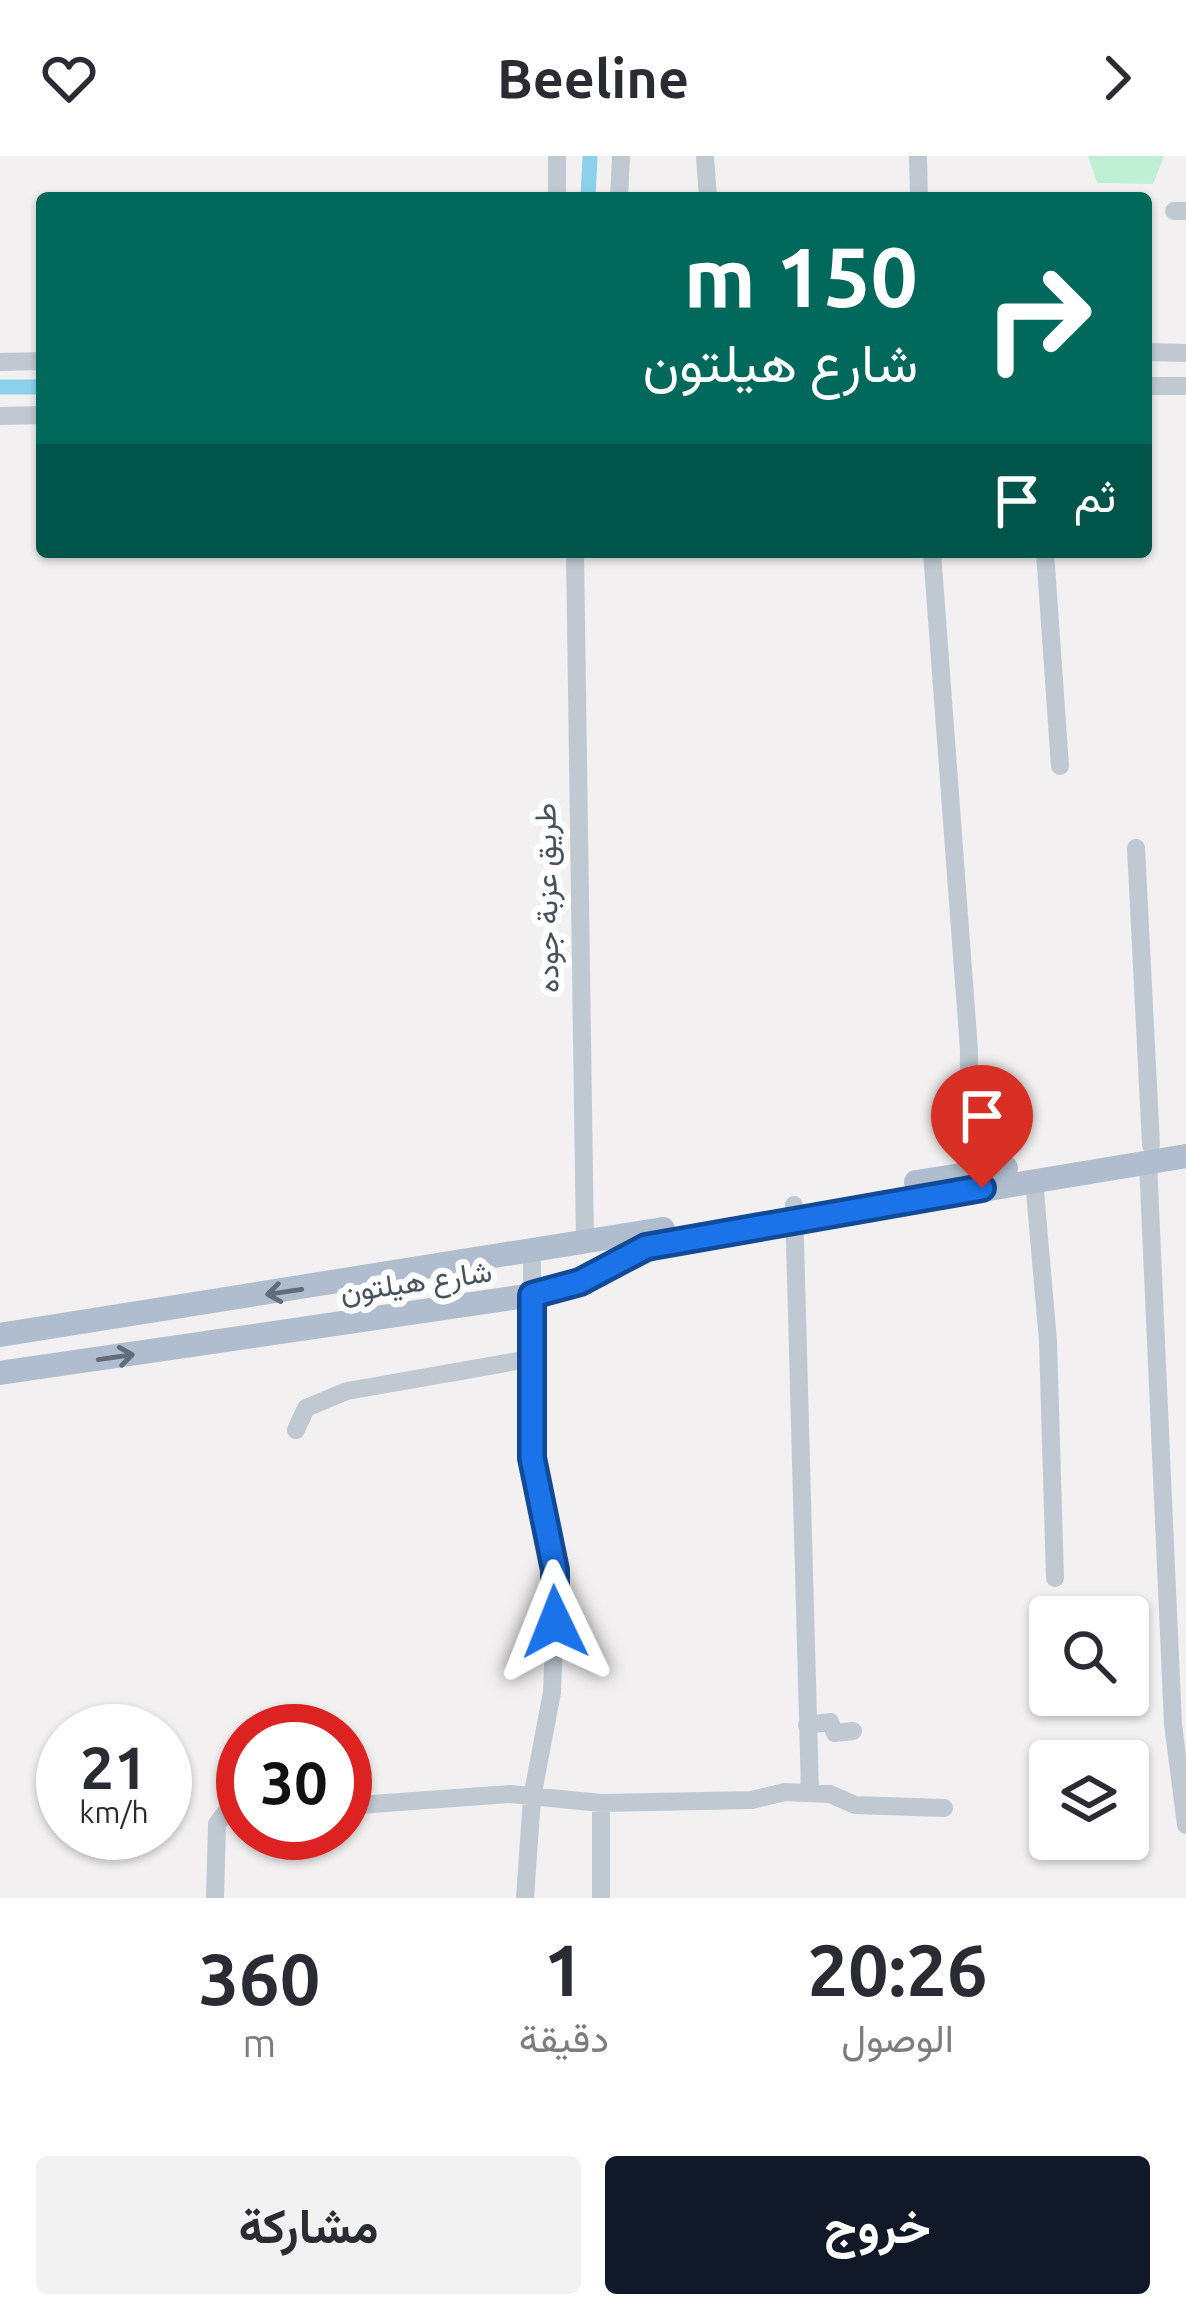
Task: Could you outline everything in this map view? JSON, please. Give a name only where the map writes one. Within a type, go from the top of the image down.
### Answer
[{"type":"main road","name":"شارع هيلتون","points":[[968,1180],[1034,1180],[1186,1141]]},
{"type":"main road","name":"شارع هيلتون","points":[[0,1335],[794,1212],[968,1180],[1149,1153],[1186,1156]]},
{"type":"main road","name":"شارع هيلتون","points":[[0,1373],[532,1295],[580,1282],[646,1247],[794,1212]]},
{"type":"street","points":[[557,156],[557,192]]},
{"type":"street","points":[[619,192],[621,156]]},
{"type":"street","points":[[705,156],[708,192]]},
{"type":"street","points":[[918,156],[919,192]]},
{"type":"street","points":[[1186,352],[1152,352],[1152,387],[1186,386]]},
{"type":"street","points":[[0,362],[36,361]]},
{"type":"street","points":[[0,416],[36,416]]},
{"type":"street","name":"طريق عزبة جوده","points":[[575,558],[584,1244]]},
{"type":"street","points":[[932,558],[969,1050],[968,1180]]},
{"type":"street","points":[[1045,558],[1060,766]]},
{"type":"street","points":[[1136,848],[1173,1724],[1186,1825]]},
{"type":"street","points":[[1034,1180],[1048,1341],[1055,1578]]},
{"type":"street","points":[[794,1212],[810,1792]]},
{"type":"street","points":[[526,1898],[532,1798],[552,1691],[556,1586],[532,1458],[532,1253]]},
{"type":"street","points":[[296,1430],[306,1408],[347,1391],[529,1359]]},
{"type":"street","points":[[807,1725],[830,1722],[834,1732],[853,1731]]},
{"type":"street","points":[[372,1804],[510,1794],[602,1803],[752,1800],[778,1792],[810,1792],[835,1795],[855,1805],[944,1808]]},
{"type":"street","points":[[601,1898],[602,1803]]},
{"type":"street","points":[[215,1898],[216,1860]]},
{"type":"green space","points":[[1088,156],[1164,156],[1153,184],[1097,183]]},
{"type":"waterway","points":[[588,192],[590,156]]},
{"type":"waterway","points":[[0,387],[36,387]]},
{"type":"route","points":[[555,1622],[555,1570],[532,1458],[532,1295],[580,1282],[646,1247],[982,1188]]}]
